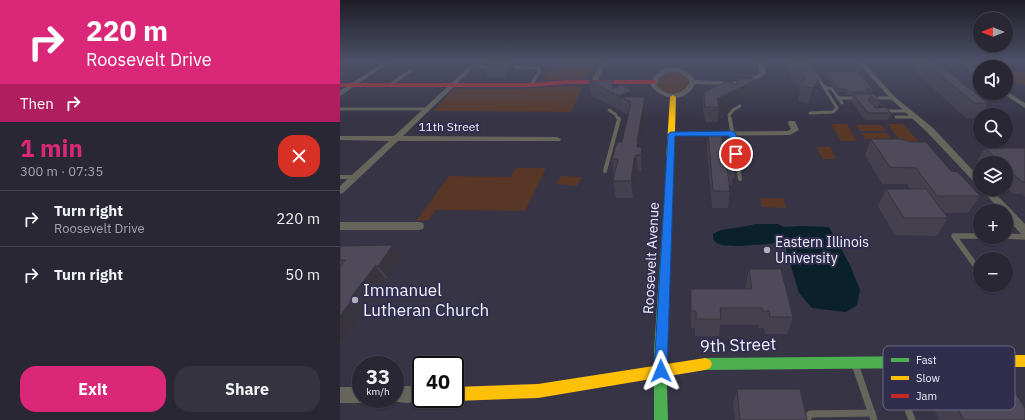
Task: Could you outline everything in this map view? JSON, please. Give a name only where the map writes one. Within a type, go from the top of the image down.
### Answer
[{"type":"street","points":[[340,94],[358,82]]},
{"type":"street","points":[[340,191],[456,82]]},
{"type":"street","points":[[340,86],[531,85],[594,82],[654,82],[654,86],[661,94],[673,97],[687,92],[693,82],[744,82]]},
{"type":"street","points":[[879,82],[894,98],[940,140],[973,175]]},
{"type":"street","name":"Roosevelt Avenue","points":[[661,420],[661,371],[673,97]]},
{"type":"street","points":[[1013,98],[1024,105]]},
{"type":"street","points":[[671,134],[790,133],[795,130],[792,123]]},
{"type":"street","name":"11th Street","points":[[340,138],[557,139]]},
{"type":"street","points":[[992,196],[1025,231]]},
{"type":"street","points":[[340,226],[419,226]]},
{"type":"street","name":"9th Street","points":[[464,394],[538,391],[694,365],[729,362],[883,362]]},
{"type":"street","points":[[340,395],[352,394]]},
{"type":"lane","points":[[390,86],[396,82]]},
{"type":"lane","points":[[810,113],[833,112],[837,108],[821,82]]},
{"type":"lane","points":[[824,87],[832,89],[842,103]]},
{"type":"lane","points":[[838,98],[894,98]]},
{"type":"lane","points":[[740,106],[733,110],[729,115],[740,179]]},
{"type":"lane","points":[[340,109],[428,109]]},
{"type":"lane","points":[[606,171],[618,119],[616,114],[609,110]]},
{"type":"lane","points":[[881,111],[908,111]]},
{"type":"lane","points":[[896,117],[915,117]]},
{"type":"lane","points":[[340,177],[355,177]]},
{"type":"lane","points":[[973,236],[954,236],[973,262]]},
{"type":"lane","points":[[1013,236],[1025,237]]},
{"type":"lane","points":[[807,420],[810,414],[873,416],[854,362]]},
{"type":"lane","points":[[908,410],[912,420]]},
{"type":"shaded area","points":[[657,82],[689,82],[688,87],[684,91],[671,95],[658,89]]},
{"type":"shaded area","points":[[1013,82],[1013,82],[1025,82],[1025,85]]},
{"type":"shaded area","points":[[583,86],[571,112],[433,111],[453,89],[520,89]]},
{"type":"shaded area","points":[[831,124],[847,124],[857,141],[841,141]]},
{"type":"shaded area","points":[[887,124],[903,124],[918,141],[901,141]]},
{"type":"shaded area","points":[[856,125],[881,125],[886,131],[860,131]]},
{"type":"shaded area","points":[[861,133],[887,133],[892,139],[865,139]]},
{"type":"shaded area","points":[[817,147],[830,147],[836,159],[822,159]]},
{"type":"shaded area","points":[[516,168],[546,168],[525,211],[436,210],[429,220],[416,221],[449,176],[510,177]]},
{"type":"shaded area","points":[[561,176],[582,177],[577,186],[556,184]]},
{"type":"shaded area","points":[[760,198],[783,198],[786,208],[762,207]]},
{"type":"water","points":[[755,224],[778,224],[784,227],[829,227],[850,265],[860,290],[857,305],[846,312],[812,308],[799,293],[785,246],[778,243],[728,246],[717,243],[714,239],[713,234],[718,231]]},
{"type":"building","points":[[590,82],[613,82],[612,89],[621,85],[632,90],[619,96]]},
{"type":"building","points":[[727,82],[738,85],[738,82],[753,82],[717,99],[719,107],[705,107],[704,92]]},
{"type":"building","points":[[804,82],[817,82],[813,88],[801,86]]},
{"type":"building","points":[[833,82],[866,82],[873,89],[865,89],[868,92],[847,92],[845,89],[839,89]]},
{"type":"building","points":[[948,82],[961,82],[973,91],[973,100],[984,100],[988,103],[974,103]]},
{"type":"building","points":[[853,94],[874,94],[881,101],[877,101],[871,96],[869,101],[876,108],[886,107],[891,113],[868,113]]},
{"type":"building","points":[[620,97],[645,97],[637,142],[637,147],[642,147],[641,155],[636,155],[634,159],[631,181],[613,181],[618,159],[612,159],[617,142],[622,142],[631,102]]},
{"type":"building","points":[[708,131],[721,131],[723,148],[730,148],[731,153],[735,154],[736,162],[732,162],[733,168],[727,167],[730,191],[713,191]]},
{"type":"building","points":[[871,139],[901,139],[910,142],[926,142],[951,171],[958,172],[973,188],[973,196],[937,196],[916,168],[890,167]]},
{"type":"building","points":[[985,148],[1025,148],[1025,182],[1022,182],[1013,174],[1013,156],[994,156]]},
{"type":"building","points":[[886,189],[926,189],[948,218],[904,218]]},
{"type":"building","points":[[393,245],[378,266],[375,266],[351,297],[354,297],[340,316],[340,266],[346,260],[340,260],[340,246]]},
{"type":"building","points":[[749,269],[781,269],[793,317],[770,317],[769,311],[763,311],[762,308],[720,308],[721,319],[696,319],[696,311],[691,311],[691,289],[752,289]]},
{"type":"building","points":[[737,389],[800,389],[807,420],[740,420]]},
{"type":"building","points":[[1015,392],[1025,408],[1025,420],[964,420],[959,410],[1015,410]]},
{"type":"traffic: fast","points":[[661,420],[660,351],[670,161]]},
{"type":"traffic: fast","points":[[705,364],[883,362]]},
{"type":"traffic: slow","points":[[670,161],[673,97]]},
{"type":"traffic: slow","points":[[1015,361],[1025,361]]},
{"type":"traffic: slow","points":[[464,394],[538,391],[705,364]]},
{"type":"traffic: jam","points":[[340,85],[531,85],[567,82],[654,82]]},
{"type":"place","name":"Eastern Illinois University","points":[[767,250]]},
{"type":"place","name":"Immanuel Lutheran Church","points":[[355,300]]},
{"type":"route","points":[[661,371],[660,351],[671,134],[732,134],[736,154]]}]
